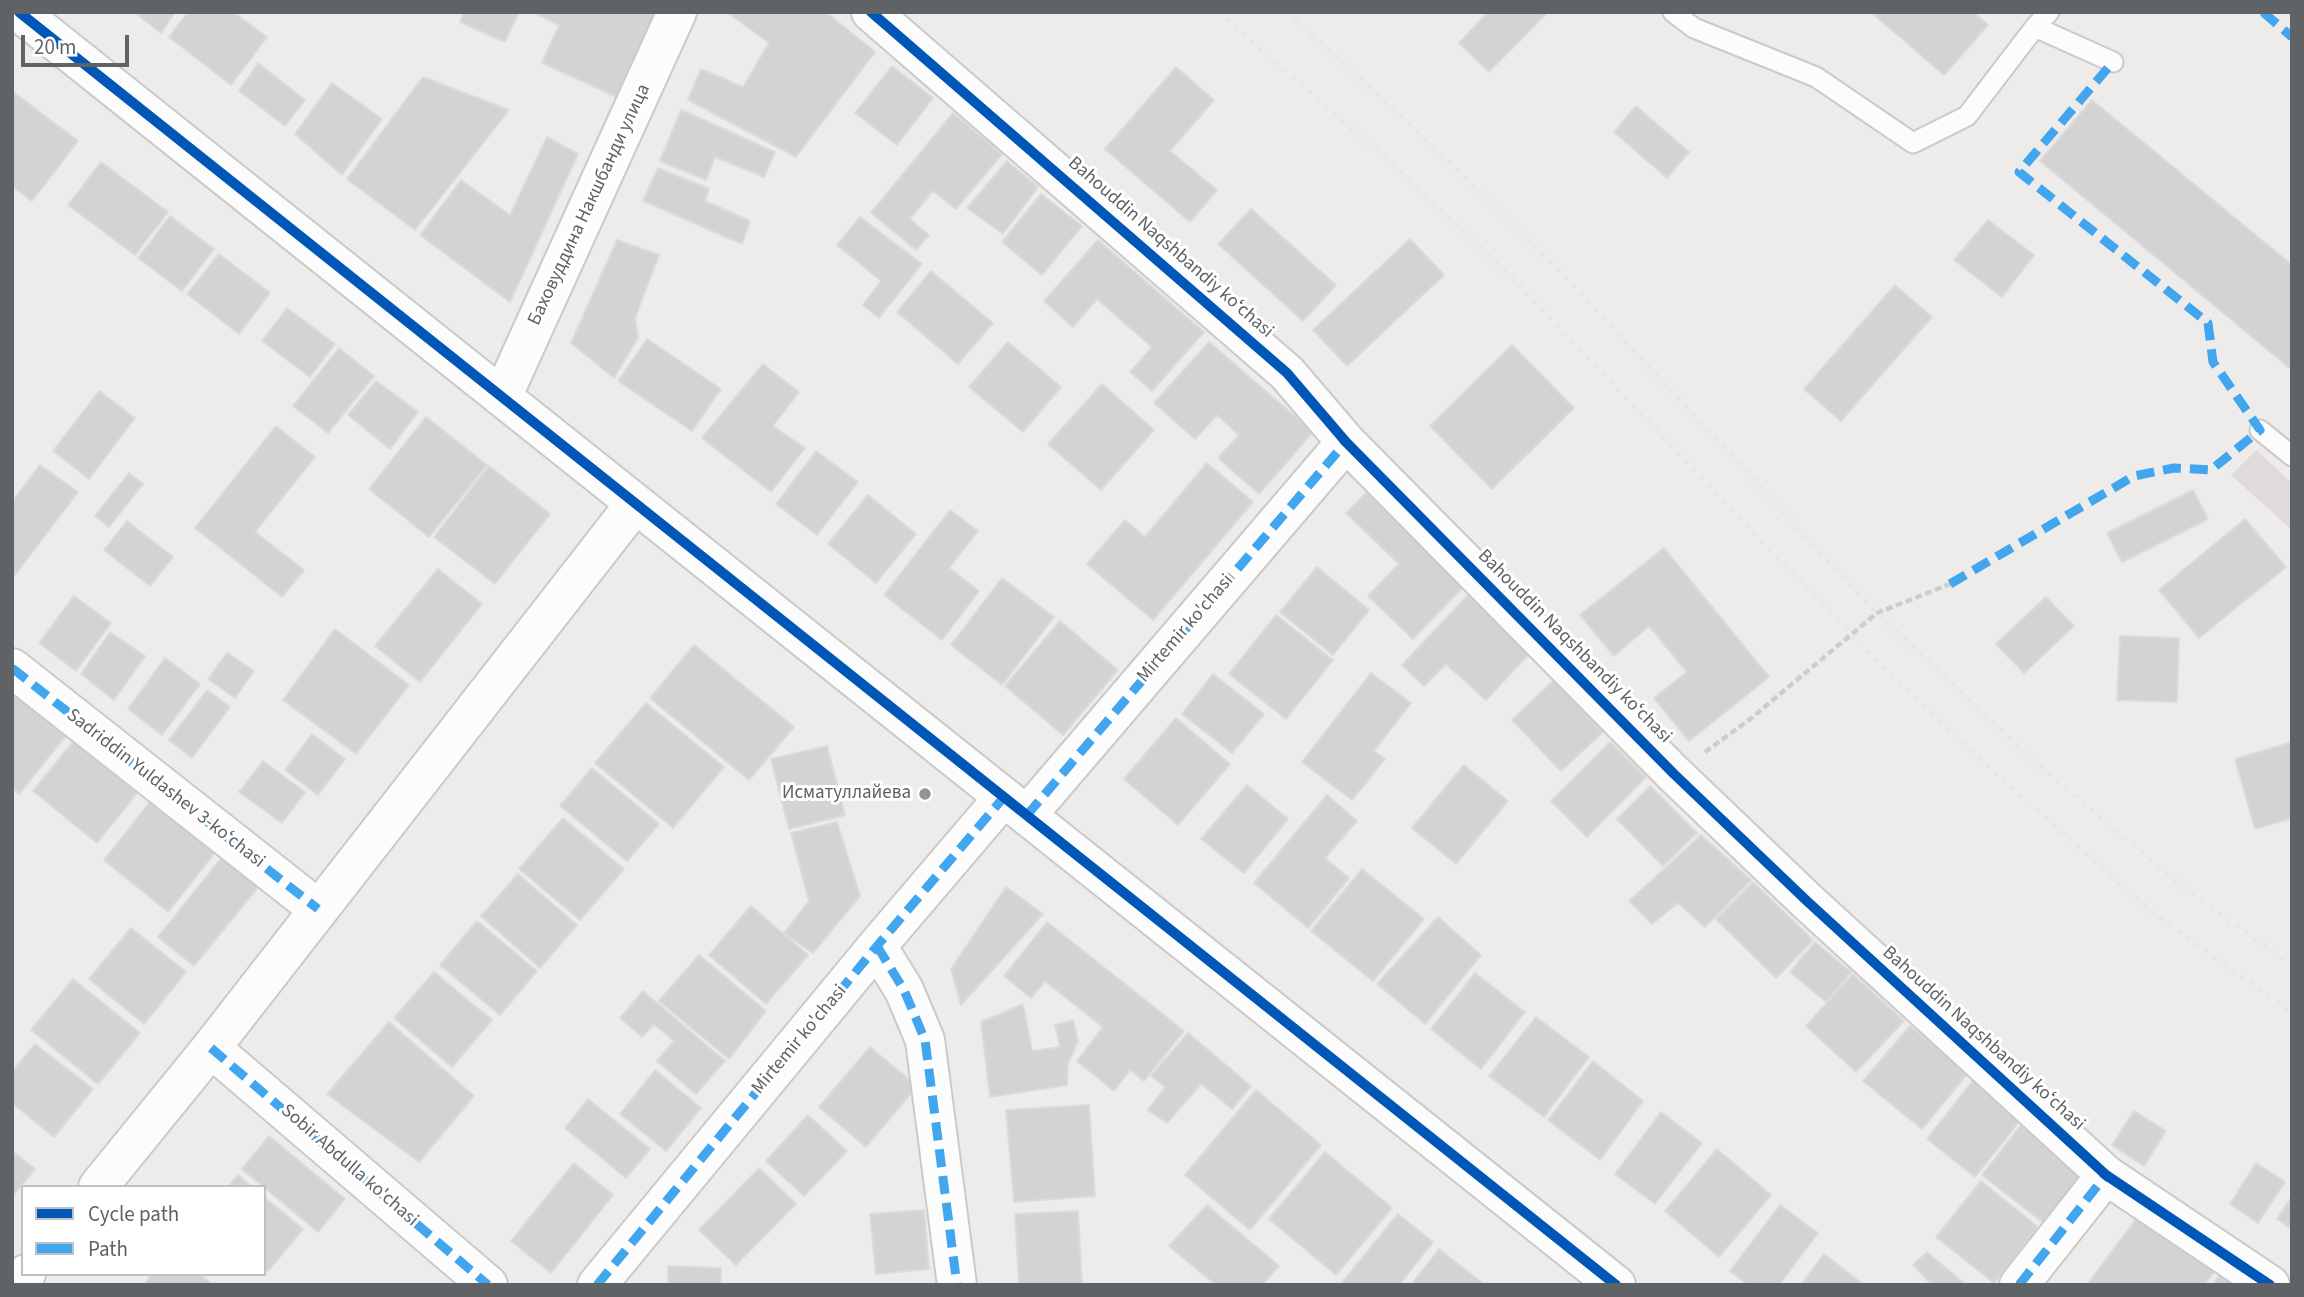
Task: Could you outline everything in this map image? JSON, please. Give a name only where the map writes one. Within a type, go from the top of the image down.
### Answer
[{"type":"street","points":[[19,12],[1616,1285]]},
{"type":"street","name":"Баховуддина Накшбанди улица","points":[[502,397],[677,12]]},
{"type":"street","name":"Bahouddin Naqshbandiy koʻchasi","points":[[871,12],[1287,373],[1346,442],[1674,774],[1808,902],[2106,1175],[2270,1285]]},
{"type":"street","name":"Mirtemir ko'chasi","points":[[597,1285],[877,946],[1015,806],[1346,442]]},
{"type":"street","points":[[100,1185],[211,1048],[635,504]]},
{"type":"street","name":"Sadriddin Yuldashev 3-koʻchasi","points":[[12,668],[318,909]]},
{"type":"street","points":[[877,946],[904,990],[925,1040],[957,1285]]},
{"type":"street","name":"Sobir Abdulla ko'chasi","points":[[211,1048],[488,1285]]},
{"type":"street","points":[[2019,1285],[2106,1175]]},
{"type":"lane","points":[[1673,12],[1693,28],[1816,78],[1913,144],[1967,116],[2049,12]]},
{"type":"lane","points":[[2035,27],[2113,62]]},
{"type":"lane","points":[[2260,430],[2292,456]]},
{"type":"path","points":[[1674,774],[1749,720],[1877,613],[1950,584]]},
{"type":"shaded area","points":[[2256,450],[2292,483],[2292,530],[2231,475]]},
{"type":"building","points":[[134,12],[175,12],[161,33]]},
{"type":"building","points":[[188,12],[233,12],[267,37],[231,85],[169,37]]},
{"type":"building","points":[[464,12],[519,12],[505,42],[460,22]]},
{"type":"building","points":[[532,12],[655,12],[617,97],[542,63],[559,25]]},
{"type":"building","points":[[727,12],[826,12],[875,52],[796,157],[688,100],[701,69],[743,87],[769,43]]},
{"type":"building","points":[[1488,12],[1548,12],[1489,72],[1459,43]]},
{"type":"building","points":[[1871,12],[1973,12],[1988,25],[1944,75]]},
{"type":"building","points":[[258,63],[305,100],[285,126],[239,91]]},
{"type":"building","points":[[892,66],[933,98],[897,145],[855,113]]},
{"type":"building","points":[[1176,67],[1214,100],[1170,151],[1217,190],[1190,222],[1105,149]]},
{"type":"building","points":[[423,77],[509,110],[415,230],[347,179]]},
{"type":"building","points":[[332,83],[382,119],[342,175],[295,134]]},
{"type":"building","points":[[12,91],[78,141],[32,201],[12,186]]},
{"type":"building","points":[[2092,100],[2292,265],[2292,370],[2040,161]]},
{"type":"building","points":[[1636,106],[1689,152],[1667,178],[1614,132]]},
{"type":"building","points":[[681,110],[775,152],[764,177],[715,157],[706,180],[660,161]]},
{"type":"building","points":[[953,113],[1002,154],[956,209],[933,191],[910,219],[929,235],[916,250],[871,213]]},
{"type":"building","points":[[547,137],[578,154],[510,302],[420,235],[461,180],[510,215]]},
{"type":"building","points":[[1007,161],[1038,187],[1003,234],[967,208]]},
{"type":"building","points":[[101,162],[168,212],[135,255],[68,205]]},
{"type":"building","points":[[658,168],[709,189],[705,201],[750,221],[742,244],[643,201]]},
{"type":"building","points":[[1041,194],[1082,226],[1042,275],[1002,242]]},
{"type":"building","points":[[1251,209],[1336,285],[1303,321],[1218,244]]},
{"type":"building","points":[[170,216],[214,249],[182,291],[138,258]]},
{"type":"building","points":[[860,217],[922,264],[879,318],[863,305],[881,281],[837,245]]},
{"type":"building","points":[[1988,220],[2034,255],[2002,297],[1954,260]]},
{"type":"building","points":[[1410,239],[1444,275],[1347,366],[1313,330]]},
{"type":"building","points":[[617,240],[659,255],[635,318],[638,338],[614,378],[571,343]]},
{"type":"building","points":[[1098,240],[1204,332],[1152,391],[1130,372],[1152,347],[1097,299],[1073,327],[1044,301]]},
{"type":"building","points":[[219,254],[270,293],[239,334],[187,294]]},
{"type":"building","points":[[931,271],[993,323],[958,364],[897,312]]},
{"type":"building","points":[[1895,285],[1932,317],[1841,421],[1804,389]]},
{"type":"building","points":[[287,308],[335,344],[310,377],[262,341]]},
{"type":"building","points":[[647,339],[721,389],[692,431],[618,381]]},
{"type":"building","points":[[1008,342],[1061,387],[1023,432],[969,387]]},
{"type":"building","points":[[1209,342],[1313,432],[1259,494],[1218,458],[1239,435],[1217,415],[1195,439],[1154,403]]},
{"type":"building","points":[[1512,345],[1574,408],[1492,489],[1430,426]]},
{"type":"building","points":[[339,348],[374,376],[328,433],[293,406]]},
{"type":"building","points":[[763,364],[799,392],[773,426],[805,448],[771,492],[702,438]]},
{"type":"building","points":[[376,381],[418,412],[390,449],[348,415]]},
{"type":"building","points":[[1102,384],[1154,430],[1101,490],[1048,444]]},
{"type":"building","points":[[99,391],[135,418],[89,479],[53,451]]},
{"type":"building","points":[[426,417],[487,465],[429,537],[369,489]]},
{"type":"building","points":[[276,426],[315,457],[255,532],[304,570],[282,597],[195,528]]},
{"type":"building","points":[[816,451],[858,482],[817,535],[776,504]]},
{"type":"building","points":[[1207,463],[1253,502],[1153,620],[1087,564],[1125,520],[1145,537]]},
{"type":"building","points":[[40,465],[78,492],[12,579],[12,502]]},
{"type":"building","points":[[489,466],[550,514],[495,584],[434,537]]},
{"type":"building","points":[[129,473],[143,484],[109,527],[95,516]]},
{"type":"building","points":[[2193,490],[2208,519],[2122,562],[2107,533]]},
{"type":"building","points":[[1367,492],[1465,585],[1413,639],[1368,596],[1399,564],[1346,513]]},
{"type":"building","points":[[868,495],[916,534],[876,583],[828,544]]},
{"type":"building","points":[[950,510],[978,531],[949,568],[979,591],[942,640],[884,595]]},
{"type":"building","points":[[2245,519],[2286,567],[2199,638],[2159,590]]},
{"type":"building","points":[[127,521],[173,557],[150,586],[104,550]]},
{"type":"building","points":[[1664,548],[1769,677],[1689,741],[1654,698],[1687,672],[1649,626],[1614,656],[1580,615]]},
{"type":"building","points":[[1317,567],[1369,610],[1333,655],[1280,612]]},
{"type":"building","points":[[438,569],[482,604],[420,682],[375,646]]},
{"type":"building","points":[[1002,578],[1054,617],[1002,685],[951,645]]},
{"type":"building","points":[[1468,595],[1531,652],[1486,700],[1446,664],[1424,686],[1402,665]]},
{"type":"building","points":[[74,596],[111,623],[76,671],[39,643]]},
{"type":"building","points":[[2046,597],[2074,626],[2024,673],[1996,644]]},
{"type":"building","points":[[1276,615],[1333,660],[1286,719],[1229,674]]},
{"type":"building","points":[[1060,621],[1118,670],[1063,735],[1005,686]]},
{"type":"building","points":[[335,629],[409,685],[356,754],[283,700]]},
{"type":"building","points":[[110,632],[145,656],[114,700],[81,674]]},
{"type":"building","points":[[2120,636],[2179,638],[2177,702],[2117,700]]},
{"type":"building","points":[[694,645],[794,727],[749,780],[650,698]]},
{"type":"building","points":[[227,653],[254,671],[235,698],[208,679]]},
{"type":"building","points":[[165,658],[200,684],[162,735],[128,709]]},
{"type":"building","points":[[1371,673],[1411,703],[1374,751],[1385,759],[1352,800],[1302,762]]},
{"type":"building","points":[[1213,674],[1264,714],[1232,753],[1182,714]]},
{"type":"building","points":[[1554,680],[1603,732],[1561,771],[1512,720]]},
{"type":"building","points":[[12,688],[68,733],[19,794],[12,788]]},
{"type":"building","points":[[207,690],[230,707],[192,758],[169,740]]},
{"type":"building","points":[[646,703],[724,767],[673,828],[595,763]]},
{"type":"building","points":[[1176,718],[1230,764],[1178,825],[1124,779]]},
{"type":"building","points":[[312,734],[345,759],[318,795],[285,770]]},
{"type":"building","points":[[77,737],[141,788],[97,843],[33,791]]},
{"type":"building","points":[[1610,742],[1646,777],[1587,837],[1551,801]]},
{"type":"building","points":[[2292,742],[2292,818],[2255,829],[2235,759]]},
{"type":"building","points":[[827,746],[845,815],[789,829],[771,759]]},
{"type":"building","points":[[263,761],[305,792],[282,823],[239,792]]},
{"type":"building","points":[[1464,765],[1508,801],[1456,864],[1412,828]]},
{"type":"building","points":[[592,768],[659,824],[627,861],[560,806]]},
{"type":"building","points":[[1247,785],[1288,819],[1244,873],[1201,839]]},
{"type":"building","points":[[1650,786],[1697,833],[1663,866],[1617,819]]},
{"type":"building","points":[[1327,795],[1357,821],[1325,858],[1349,878],[1308,928],[1254,883]]},
{"type":"building","points":[[154,797],[218,849],[168,912],[104,860]]},
{"type":"building","points":[[563,818],[624,869],[580,920],[519,869]]},
{"type":"building","points":[[837,822],[860,896],[813,953],[784,933],[809,901],[791,833]]},
{"type":"building","points":[[1701,835],[1751,880],[1705,927],[1678,903],[1652,924],[1629,901]]},
{"type":"building","points":[[226,852],[263,881],[194,966],[158,937]]},
{"type":"building","points":[[1362,869],[1424,919],[1373,981],[1311,931]]},
{"type":"building","points":[[518,874],[577,925],[540,968],[481,916]]},
{"type":"building","points":[[1753,882],[1813,940],[1776,978],[1716,919]]},
{"type":"building","points":[[1006,887],[1043,914],[961,1005],[951,969]]},
{"type":"building","points":[[751,906],[808,955],[766,1004],[709,955]]},
{"type":"building","points":[[1438,917],[1481,955],[1425,1024],[1377,984]]},
{"type":"building","points":[[477,921],[537,971],[500,1015],[440,965]]},
{"type":"building","points":[[1047,922],[1184,1031],[1144,1081],[1130,1070],[1114,1091],[1077,1061],[1103,1027],[1045,981],[1031,998],[1004,976]]},
{"type":"building","points":[[131,928],[186,972],[144,1024],[89,979]]},
{"type":"building","points":[[1815,942],[1851,972],[1826,1002],[1790,972]]},
{"type":"building","points":[[699,955],[766,1011],[729,1059],[659,1001]]},
{"type":"building","points":[[434,972],[492,1020],[452,1067],[394,1018]]},
{"type":"building","points":[[1475,973],[1525,1012],[1481,1069],[1431,1029]]},
{"type":"building","points":[[1853,974],[1904,1021],[1856,1072],[1806,1026]]},
{"type":"building","points":[[73,979],[140,1033],[98,1084],[31,1030]]},
{"type":"building","points":[[643,991],[725,1061],[696,1094],[657,1061],[674,1041],[654,1024],[642,1037],[620,1018]]},
{"type":"building","points":[[1023,1004],[1032,1051],[1060,1047],[1055,1025],[1073,1020],[1078,1041],[1068,1063],[1067,1085],[990,1097],[981,1022]]},
{"type":"building","points":[[1536,1017],[1589,1057],[1544,1117],[1489,1076]]},
{"type":"building","points":[[389,1022],[474,1096],[419,1162],[327,1094]]},
{"type":"building","points":[[1910,1026],[1968,1073],[1922,1129],[1863,1081]]},
{"type":"building","points":[[1188,1033],[1251,1086],[1232,1109],[1201,1084],[1167,1123],[1148,1110],[1165,1087],[1151,1076]]},
{"type":"building","points":[[35,1044],[93,1089],[54,1137],[12,1103],[12,1072]]},
{"type":"building","points":[[870,1047],[917,1086],[866,1147],[819,1107]]},
{"type":"building","points":[[1593,1061],[1643,1101],[1600,1160],[1548,1120]]},
{"type":"building","points":[[655,1070],[701,1108],[666,1151],[620,1114]]},
{"type":"building","points":[[1974,1079],[2023,1117],[1975,1177],[1927,1139]]},
{"type":"building","points":[[1256,1090],[1321,1145],[1250,1230],[1185,1175]]},
{"type":"building","points":[[588,1099],[650,1149],[626,1178],[565,1128]]},
{"type":"building","points":[[1089,1105],[1095,1196],[1014,1202],[1006,1110]]},
{"type":"building","points":[[2134,1111],[2166,1131],[2144,1166],[2112,1145]]},
{"type":"building","points":[[1661,1112],[1702,1143],[1655,1204],[1615,1174]]},
{"type":"building","points":[[808,1115],[847,1151],[804,1196],[766,1161]]},
{"type":"building","points":[[2026,1119],[2089,1169],[2045,1224],[1982,1175]]},
{"type":"building","points":[[269,1136],[345,1199],[318,1232],[266,1189],[266,1185],[261,1185],[242,1169]]},
{"type":"building","points":[[1717,1149],[1771,1195],[1719,1257],[1665,1211]]},
{"type":"building","points":[[12,1151],[35,1169],[12,1197]]},
{"type":"building","points":[[1325,1152],[1392,1208],[1336,1275],[1269,1219]]},
{"type":"building","points":[[574,1163],[613,1195],[551,1273],[511,1241]]},
{"type":"building","points":[[2256,1163],[2285,1182],[2258,1223],[2230,1204]]},
{"type":"building","points":[[759,1168],[796,1204],[736,1265],[699,1230]]},
{"type":"building","points":[[238,1175],[250,1185],[230,1185]]},
{"type":"building","points":[[1981,1181],[2038,1227],[1994,1283],[1936,1237]]},
{"type":"building","points":[[2292,1196],[2292,1229],[2277,1219]]},
{"type":"building","points":[[266,1199],[303,1229],[268,1271],[266,1270]]},
{"type":"building","points":[[1207,1205],[1279,1266],[1262,1285],[1216,1285],[1169,1246]]},
{"type":"building","points":[[1780,1205],[1818,1233],[1779,1285],[1748,1285],[1730,1271]]},
{"type":"building","points":[[924,1210],[929,1269],[876,1274],[870,1214]]},
{"type":"building","points":[[1078,1211],[1082,1285],[1019,1285],[1015,1214]]},
{"type":"building","points":[[1398,1214],[1433,1242],[1399,1285],[1340,1285]]},
{"type":"building","points":[[2138,1216],[2214,1272],[2204,1285],[2087,1285]]},
{"type":"building","points":[[1439,1249],[1485,1285],[1411,1285]]},
{"type":"building","points":[[1927,1252],[1966,1285],[1932,1285],[1913,1265]]},
{"type":"building","points":[[1824,1254],[1864,1285],[1801,1285]]},
{"type":"building","points":[[668,1266],[721,1268],[721,1285],[668,1285]]},
{"type":"building","points":[[151,1276],[202,1276],[213,1285],[144,1285]]},
{"type":"building","points":[[2219,1276],[2233,1285],[2213,1285]]},
{"type":"railway","points":[[1218,12],[1384,157],[1514,280],[1851,635],[1993,771],[2152,912],[2292,1013]]},
{"type":"railway","points":[[1287,12],[1416,130],[1555,266],[1877,613],[2030,758],[2188,891],[2292,965]]},
{"type":"marked path","points":[[2263,12],[2292,37]]},
{"type":"marked path","points":[[1950,584],[2134,476],[2174,468],[2211,470],[2260,430],[2213,362],[2208,323],[2019,172],[2113,62]]},
{"type":"marked path","points":[[1027,815],[1346,442]]},
{"type":"marked path","points":[[12,668],[318,909]]},
{"type":"marked path","points":[[597,1285],[1004,797]]},
{"type":"marked path","points":[[877,946],[904,990],[925,1040],[957,1285]]},
{"type":"marked path","points":[[211,1048],[488,1285]]},
{"type":"marked path","points":[[2019,1285],[2106,1175]]},
{"type":"cycle path","points":[[19,12],[1616,1285]]},
{"type":"cycle path","points":[[871,12],[1287,373],[1346,442],[1674,774],[1808,902],[2106,1175],[2270,1285]]},
{"type":"place","name":"Исматуллайева","points":[[925,794]]}]
